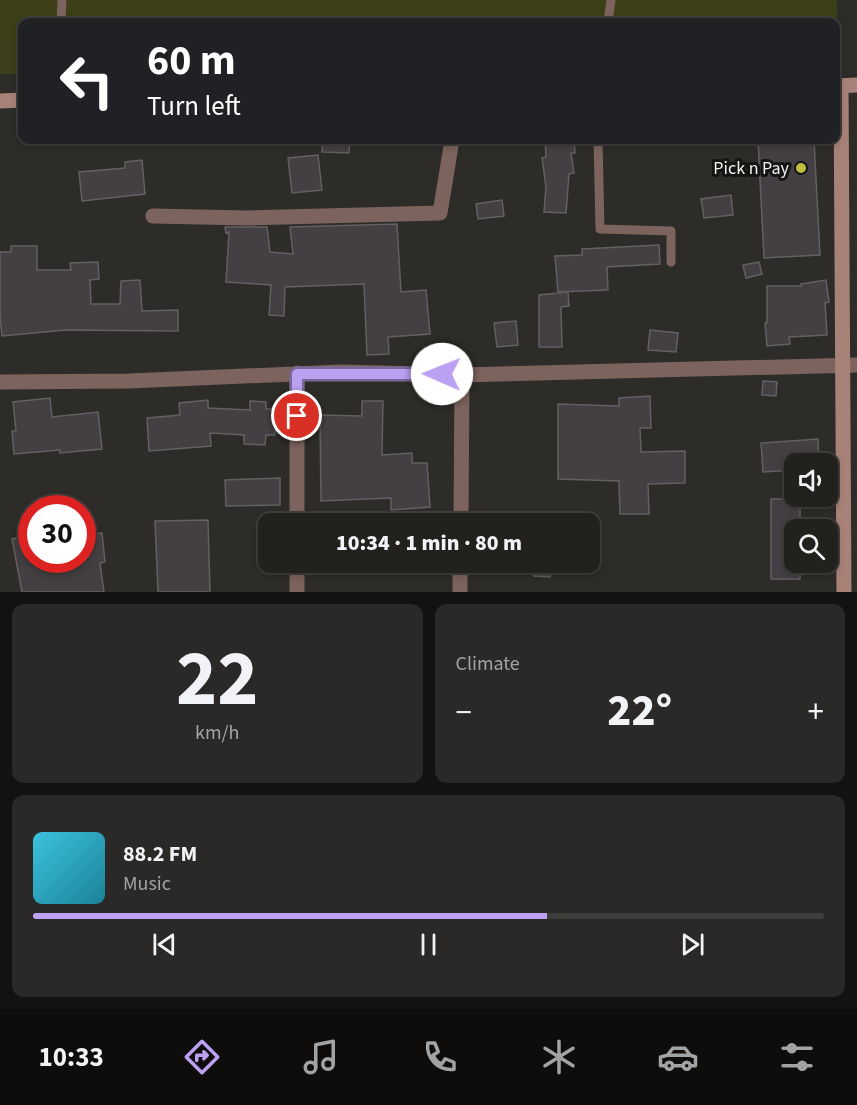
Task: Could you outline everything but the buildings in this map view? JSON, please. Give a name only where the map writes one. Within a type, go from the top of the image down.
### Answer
[{"type":"street","points":[[840,86],[857,85]]},
{"type":"street","points":[[0,101],[18,100]]},
{"type":"street","points":[[840,132],[850,365],[844,592]]},
{"type":"street","points":[[153,216],[248,218],[440,213],[451,144]]},
{"type":"street","points":[[0,382],[140,381],[341,372],[462,375],[850,365]]},
{"type":"street","points":[[297,374],[297,513]]},
{"type":"street","points":[[461,513],[462,375]]},
{"type":"street","points":[[297,573],[297,592]]},
{"type":"street","points":[[460,573],[460,592]]},
{"type":"lane","points":[[61,18],[62,0]]},
{"type":"lane","points":[[609,18],[611,0]]},
{"type":"lane","points":[[598,144],[600,229],[671,231],[671,262]]},
{"type":"green space","points":[[0,0],[837,0],[837,18],[18,18],[18,74],[0,74]]},
{"type":"place","name":"Pick n Pay","points":[[801,168]]},
{"type":"route","points":[[297,416],[297,374],[341,372],[442,374]]}]
